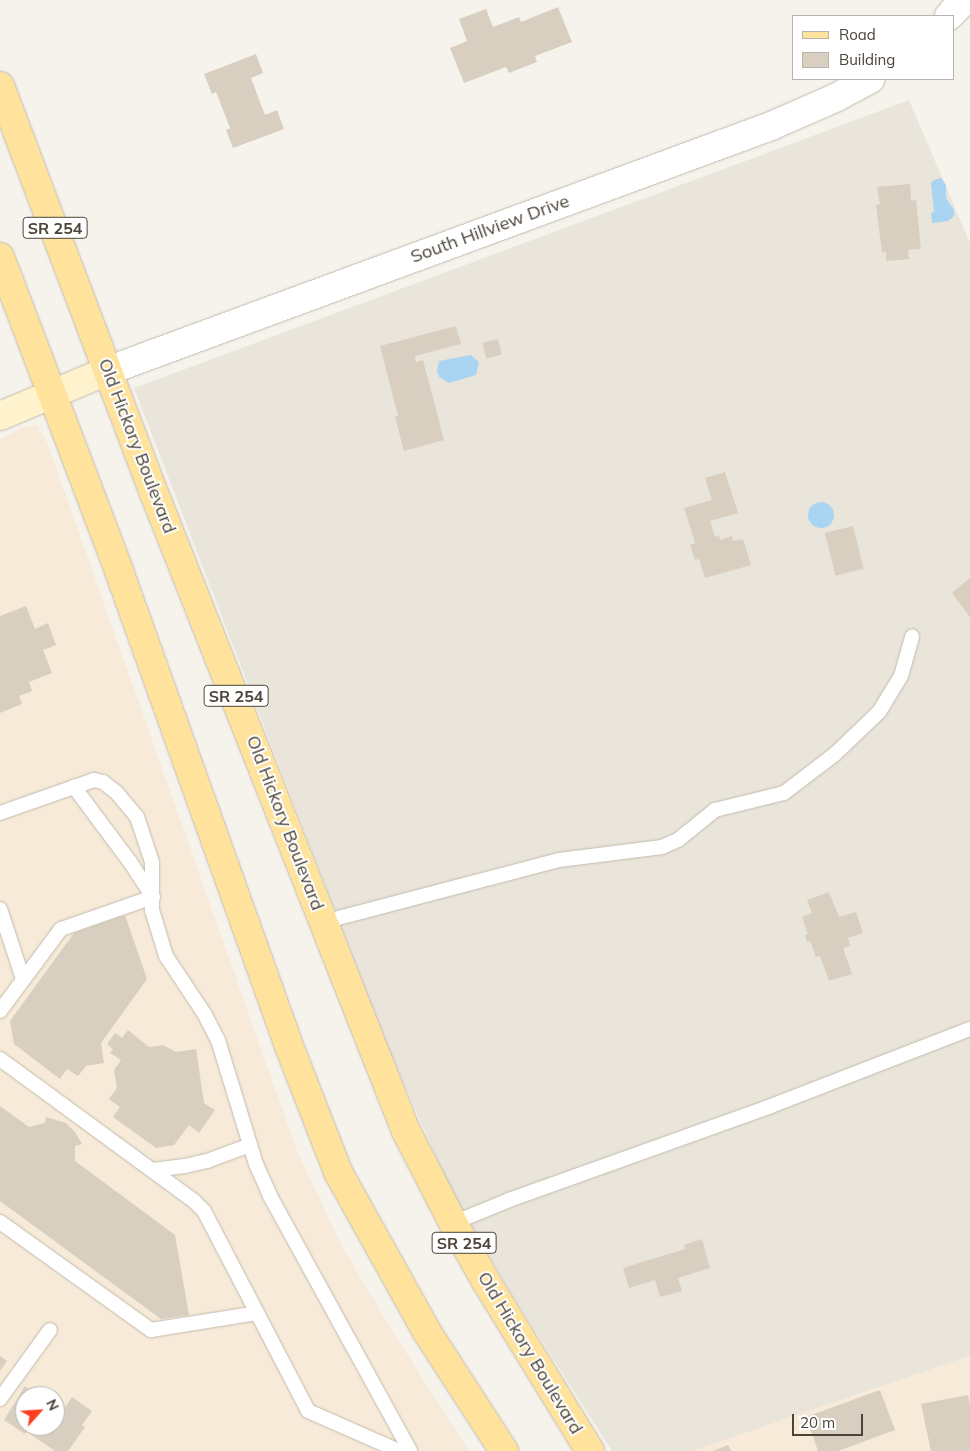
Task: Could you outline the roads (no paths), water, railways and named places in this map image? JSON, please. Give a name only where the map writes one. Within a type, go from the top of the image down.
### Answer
[{"type":"main road","name":"Old Hickory Boulevard","points":[[0,86],[107,371],[406,1131],[452,1223],[590,1451]]},
{"type":"main road","points":[[0,257],[119,571],[284,1032],[338,1172],[427,1332],[504,1451]]},
{"type":"street","points":[[951,15],[964,0]]},
{"type":"street","name":"South Hillview Drive","points":[[107,371],[771,126],[835,98],[868,80]]},
{"type":"street","points":[[0,416],[107,371]]},
{"type":"lane","points":[[323,922],[560,860],[662,847],[678,840],[703,817],[715,810],[784,792],[835,754],[879,712],[902,676],[912,637]]},
{"type":"lane","points":[[0,813],[94,780],[103,782],[127,803],[143,831],[152,862],[152,910],[166,956],[191,992],[218,1040],[250,1145],[270,1196],[410,1451]]},
{"type":"lane","points":[[74,787],[130,862],[153,897]]},
{"type":"lane","points":[[0,1011],[61,929],[153,897]]},
{"type":"lane","points":[[0,909],[23,978]]},
{"type":"lane","points":[[452,1223],[509,1200],[771,1106],[970,1029]]},
{"type":"lane","points":[[0,1059],[183,1191],[204,1211],[308,1412],[399,1451]]},
{"type":"lane","points":[[152,1170],[207,1161],[250,1145]]},
{"type":"lane","points":[[0,1222],[151,1330],[257,1313]]},
{"type":"lane","points":[[0,1399],[50,1330]]},
{"type":"water","points":[[941,178],[946,185],[946,198],[954,210],[954,216],[948,221],[932,223],[931,213],[934,212],[931,183]]},
{"type":"water","points":[[471,355],[479,362],[476,375],[449,383],[439,377],[437,371],[439,361]]},
{"type":"water","points":[[821,502],[830,506],[834,515],[830,524],[821,528],[812,524],[808,515],[812,506]]}]
